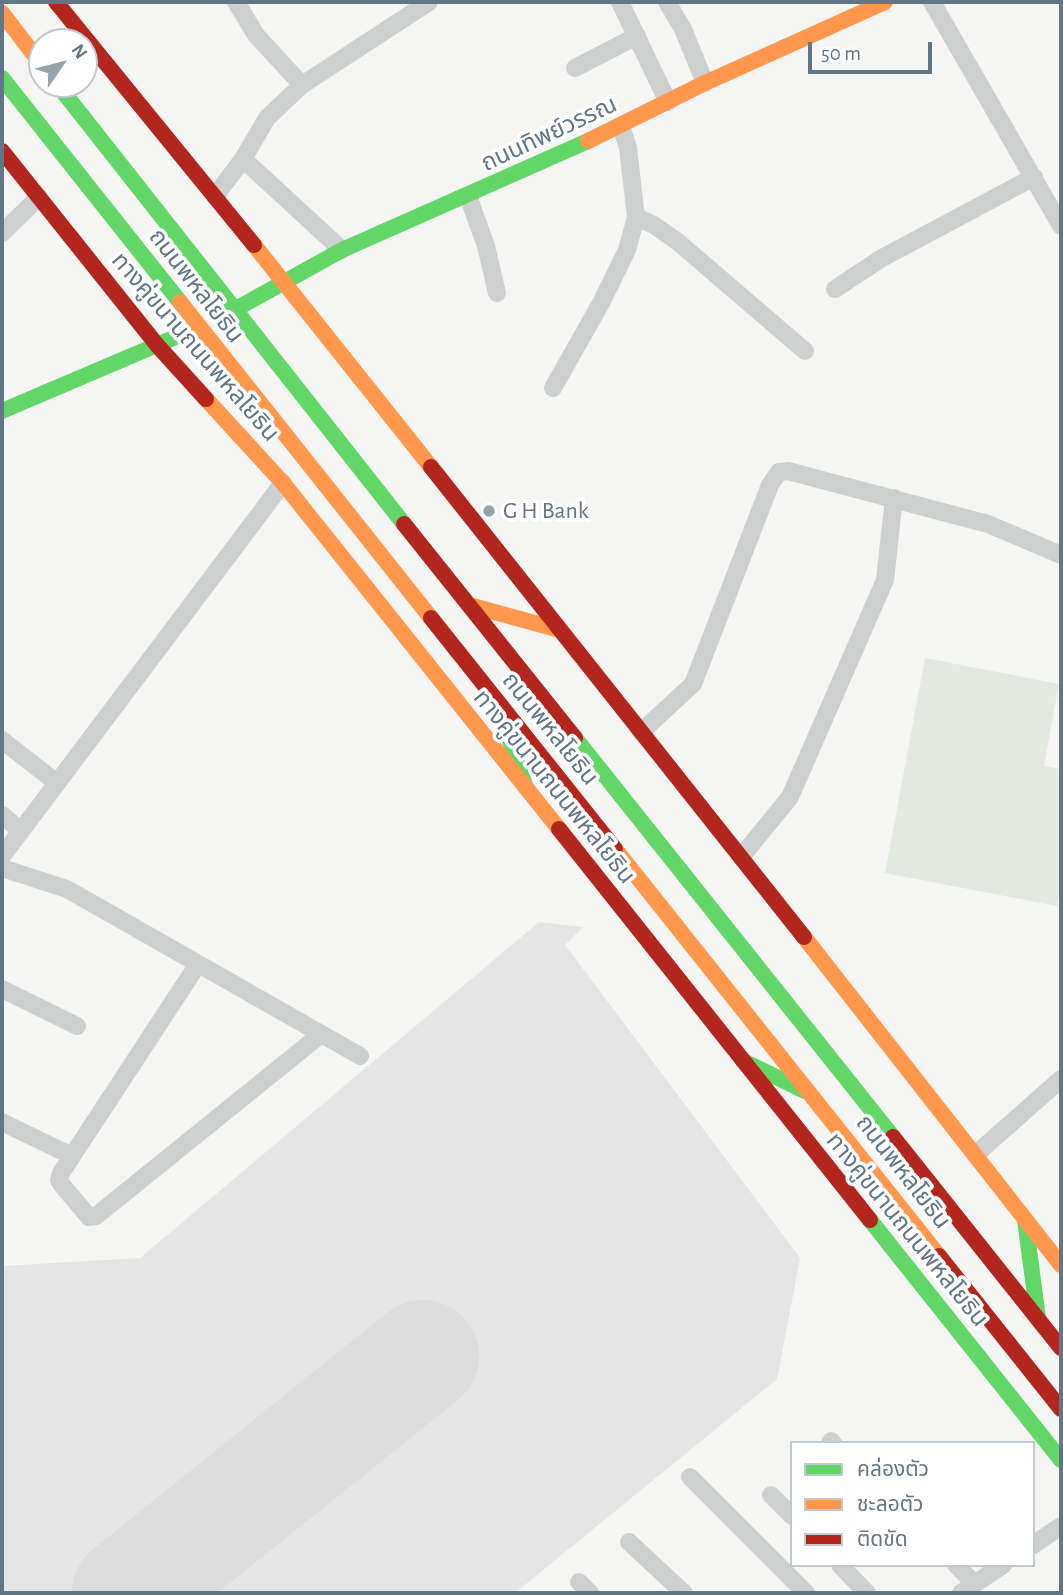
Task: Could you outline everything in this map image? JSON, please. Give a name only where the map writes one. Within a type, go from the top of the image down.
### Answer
[{"type":"main road","points":[[56,2],[215,196],[560,629],[1061,1265]]},
{"type":"main road","name":"ถนนทิพย์วรรณ","points":[[2,411],[158,345],[216,318],[342,250],[621,126],[705,83],[884,2]]},
{"type":"main road","points":[[2,13],[28,47]]},
{"type":"main road","name":"ถนนพหลโยธิน","points":[[2,78],[469,605],[1061,1348]]},
{"type":"main road","name":"ถนนพหลโยธิน","points":[[67,98],[216,318],[496,698],[1061,1409]]},
{"type":"main road","name":"ทางคู่ขนานถนนพหลโยธิน","points":[[2,151],[158,345],[283,483],[1061,1460]]},
{"type":"main road","points":[[469,605],[560,629]]},
{"type":"main road","points":[[496,698],[526,788]]},
{"type":"main road","points":[[743,1061],[814,1095]]},
{"type":"main road","points":[[1025,1220],[1038,1319]]},
{"type":"street","points":[[215,196],[243,159],[267,118],[302,85],[429,2]]},
{"type":"street","points":[[620,2],[668,102]]},
{"type":"street","points":[[667,2],[683,29],[705,83]]},
{"type":"street","points":[[932,2],[1061,226]]},
{"type":"street","points":[[242,4],[256,35],[302,85]]},
{"type":"street","points":[[575,68],[636,36]]},
{"type":"street","points":[[553,388],[601,303],[627,250],[636,217],[628,148],[621,126]]},
{"type":"street","points":[[243,159],[342,250]]},
{"type":"street","points":[[835,289],[882,258],[1034,177]]},
{"type":"street","points":[[468,196],[486,246],[497,293]]},
{"type":"street","points":[[2,233],[39,197]]},
{"type":"street","points":[[636,217],[654,225],[678,242],[805,351]]},
{"type":"street","points":[[641,732],[693,684],[770,485],[779,472],[788,471],[988,524],[1061,555]]},
{"type":"street","points":[[2,856],[283,483]]},
{"type":"street","points":[[741,857],[790,797],[885,580],[894,498]]},
{"type":"street","points":[[2,740],[57,783]]},
{"type":"street","points":[[2,815],[20,830]]},
{"type":"street","points":[[2,868],[67,889],[360,1056]]},
{"type":"street","points":[[198,964],[59,1180],[89,1217],[96,1216],[320,1035]]},
{"type":"street","points":[[2,989],[77,1026]]},
{"type":"street","points":[[976,1154],[1061,1079]]},
{"type":"street","points":[[2,1122],[72,1156]]},
{"type":"street","points":[[690,1477],[806,1593]]},
{"type":"street","points":[[771,1495],[790,1514]]},
{"type":"street","points":[[1035,1544],[1061,1527]]},
{"type":"street","points":[[629,1542],[684,1593]]},
{"type":"street","points":[[842,1567],[867,1593]]},
{"type":"street","points":[[957,1567],[968,1589],[1000,1567]]},
{"type":"shaded area","points":[[925,658],[1059,684],[1044,766],[1061,769],[1061,880],[1057,906],[885,873]]},
{"type":"shaded area","points":[[539,922],[583,927],[565,945],[800,1258],[777,1379],[515,1593],[2,1593],[2,1266],[140,1258]]},
{"type":"runway","points":[[128,1593],[423,1356]]},
{"type":"traffic: fast","points":[[2,78],[180,302]]},
{"type":"traffic: fast","points":[[68,98],[404,524]]},
{"type":"traffic: fast","points":[[234,310],[342,250],[588,141]]},
{"type":"traffic: fast","points":[[2,411],[199,327]]},
{"type":"traffic: fast","points":[[503,720],[526,788]]},
{"type":"traffic: fast","points":[[575,738],[893,1137]]},
{"type":"traffic: fast","points":[[743,1061],[805,1091]]},
{"type":"traffic: fast","points":[[870,1220],[1061,1460]]},
{"type":"traffic: fast","points":[[1025,1220],[1038,1318]]},
{"type":"traffic: slow","points":[[588,141],[705,83],[885,2]]},
{"type":"traffic: slow","points":[[2,13],[28,47]]},
{"type":"traffic: slow","points":[[254,245],[431,467]]},
{"type":"traffic: slow","points":[[180,302],[431,618]]},
{"type":"traffic: slow","points":[[206,399],[283,483],[559,829]]},
{"type":"traffic: slow","points":[[469,605],[560,630]]},
{"type":"traffic: slow","points":[[615,849],[939,1256]]},
{"type":"traffic: slow","points":[[804,937],[1061,1265]]},
{"type":"traffic: jam","points":[[56,2],[254,245]]},
{"type":"traffic: jam","points":[[2,151],[157,345],[206,399]]},
{"type":"traffic: jam","points":[[431,467],[804,937]]},
{"type":"traffic: jam","points":[[404,524],[575,738]]},
{"type":"traffic: jam","points":[[431,618],[615,849]]},
{"type":"traffic: jam","points":[[559,829],[870,1220]]},
{"type":"traffic: jam","points":[[893,1137],[1061,1348]]},
{"type":"traffic: jam","points":[[939,1256],[1061,1409]]},
{"type":"place","name":"G H Bank","points":[[489,511]]}]
